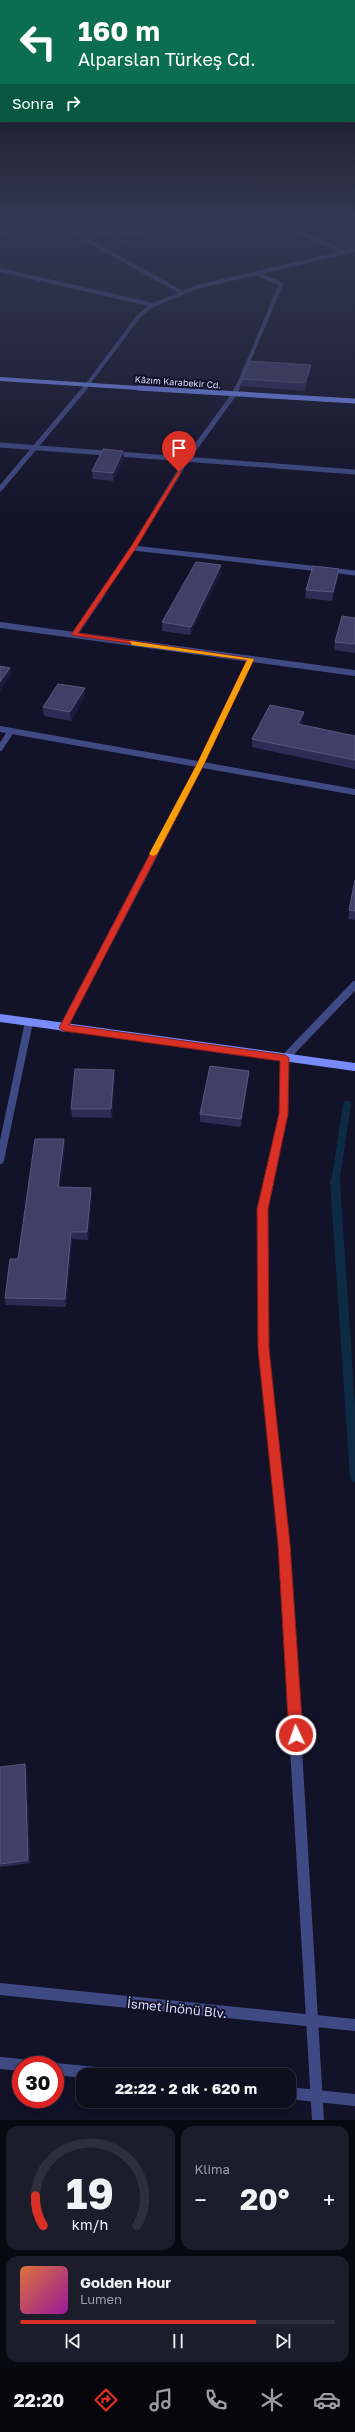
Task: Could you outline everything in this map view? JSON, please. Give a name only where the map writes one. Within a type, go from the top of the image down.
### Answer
[{"type":"street","points":[[0,489],[36,448],[88,384],[133,324]]},
{"type":"street","points":[[74,635],[133,548],[187,459],[235,394],[264,324]]},
{"type":"street","name":"Kâzım Karabekir Cd.","points":[[0,379],[355,401]]},
{"type":"street","points":[[0,445],[355,472]]},
{"type":"street","points":[[133,548],[355,573]]},
{"type":"street","points":[[0,625],[355,673]]},
{"type":"street","points":[[64,1028],[200,766],[251,659]]},
{"type":"street","points":[[0,729],[200,766],[355,792]]},
{"type":"street","points":[[0,748],[11,731]]},
{"type":"street","points":[[318,2120],[314,2022],[284,1544],[264,1349],[262,1209],[283,1114],[285,1058],[355,985]]},
{"type":"street","points":[[0,1018],[355,1067]]},
{"type":"street","points":[[0,1160],[29,1022]]},
{"type":"street","name":"İsmet İnönü Blv.","points":[[0,1989],[355,2025]]},
{"type":"street","points":[[0,2063],[12,2064]]},
{"type":"street","points":[[64,2070],[76,2071]]},
{"type":"street","points":[[296,2094],[355,2100]]},
{"type":"building","points":[[250,361],[311,365],[305,383],[242,379]]},
{"type":"building","points":[[103,449],[123,451],[113,473],[92,471]]},
{"type":"building","points":[[196,562],[221,565],[191,627],[162,622]]},
{"type":"building","points":[[313,566],[339,569],[333,592],[306,590]]},
{"type":"building","points":[[342,616],[355,618],[355,644],[335,642]]},
{"type":"building","points":[[0,666],[10,668],[0,682]]},
{"type":"building","points":[[58,684],[85,688],[70,712],[43,707]]},
{"type":"building","points":[[270,705],[304,712],[298,724],[355,736],[355,760],[252,739]]},
{"type":"building","points":[[355,880],[355,911],[349,910]]},
{"type":"building","points":[[210,1066],[249,1071],[241,1119],[200,1114]]},
{"type":"building","points":[[75,1069],[114,1070],[111,1109],[71,1109]]},
{"type":"building","points":[[35,1139],[64,1139],[58,1187],[91,1188],[87,1232],[71,1232],[65,1299],[5,1298],[10,1259],[18,1259]]},
{"type":"building","points":[[25,1764],[28,1860],[0,1864],[0,1767]]},
{"type":"waterway","points":[[335,1183],[347,1105]]},
{"type":"waterway","points":[[335,1183],[355,1477]]},
{"type":"slow traffic","points":[[132,643],[251,659],[200,766],[153,854]]},
{"type":"route","points":[[179,472],[162,497],[133,548],[74,635],[251,659],[200,766],[64,1028],[285,1058],[283,1114],[262,1209],[264,1349],[284,1544],[296,1735]]}]
